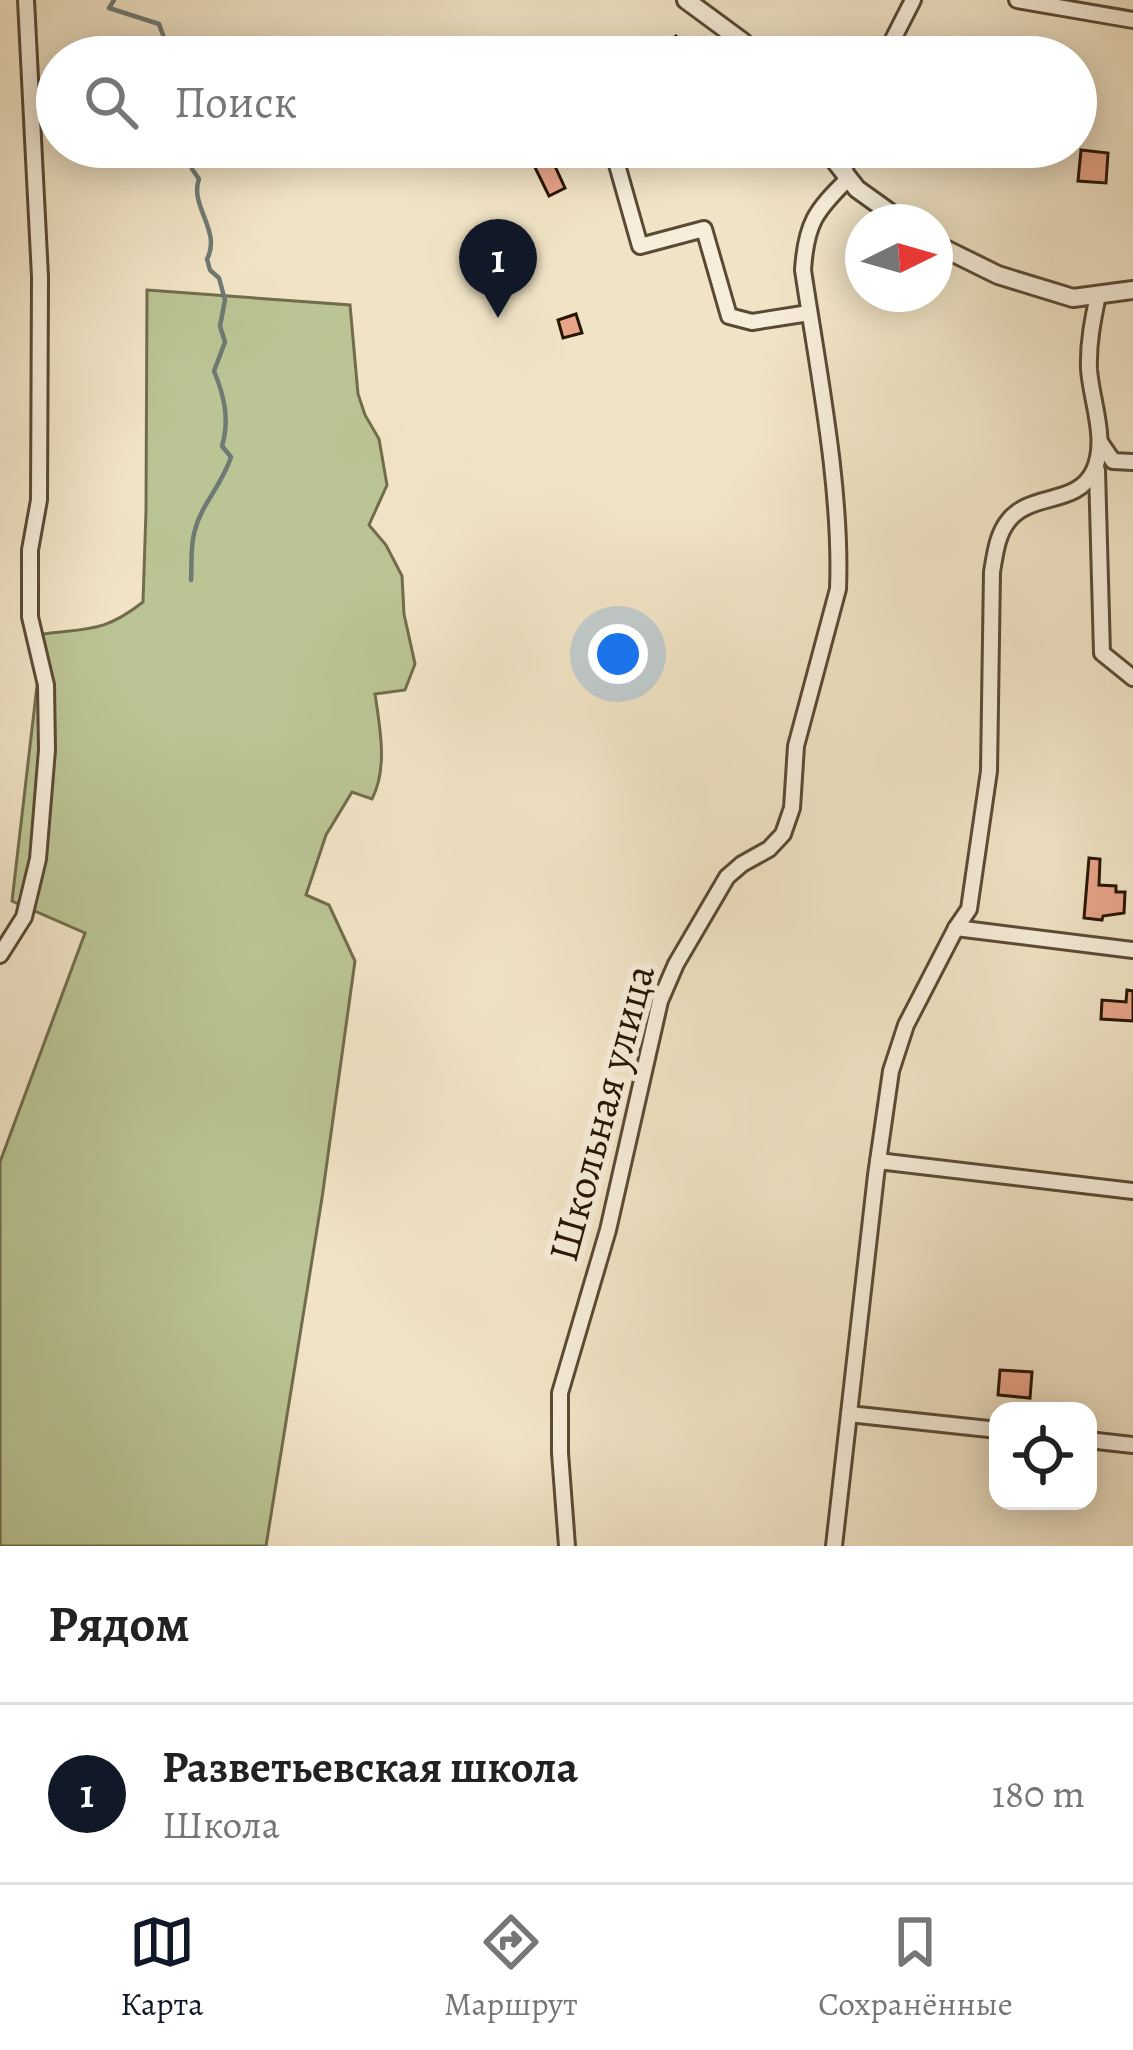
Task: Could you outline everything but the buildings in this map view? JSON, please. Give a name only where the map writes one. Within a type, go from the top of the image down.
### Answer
[{"type":"street","points":[[0,956],[24,917],[33,879],[47,750],[46,685],[30,616],[31,550],[39,500],[40,277],[26,0]]},
{"type":"street","points":[[686,0],[735,36]]},
{"type":"street","points":[[895,36],[914,0]]},
{"type":"street","points":[[1017,0],[1133,20]]},
{"type":"street","points":[[618,168],[640,246],[704,229],[729,316],[752,322],[809,313]]},
{"type":"street","points":[[840,168],[856,190],[877,204]]},
{"type":"street","points":[[846,176],[847,168]]},
{"type":"street","name":"Школьная улица","points":[[567,1546],[560,1393],[608,1230],[660,1000],[727,877],[783,835],[792,808],[796,746],[838,589],[831,464],[803,271],[813,217],[846,176]]},
{"type":"street","points":[[953,253],[998,275],[1073,298],[1133,290]]},
{"type":"street","points":[[1098,295],[1090,330],[1089,369],[1100,442],[1096,466],[1102,653],[1133,678]]},
{"type":"street","points":[[1100,442],[1113,461],[1133,462]]},
{"type":"street","points":[[834,1546],[891,1071],[906,1025],[969,909],[989,771],[992,572],[997,544],[1007,521],[1021,508],[1086,484],[1096,466]]},
{"type":"street","points":[[956,928],[1133,950]]},
{"type":"street","points":[[878,1161],[1133,1191]]},
{"type":"street","points":[[849,1414],[989,1429]]},
{"type":"street","points":[[1097,1441],[1133,1445]]},
{"type":"green space","points":[[147,290],[350,305],[358,394],[379,439],[387,485],[369,525],[402,576],[415,664],[405,690],[375,694],[381,748],[377,787],[372,799],[352,792],[326,835],[306,895],[329,905],[355,961],[266,1546],[0,1546],[0,1162],[85,933],[12,901],[43,634],[107,624],[143,602]]},
{"type":"waterway","points":[[114,0],[109,8],[159,24],[163,36]]},
{"type":"waterway","points":[[191,580],[198,521],[231,457],[222,446],[225,408],[214,371],[225,342],[220,326],[225,300],[207,259],[211,238],[198,199],[199,179],[192,168]]},
{"type":"place","name":"Разветьевская школа","points":[[498,318]]}]
